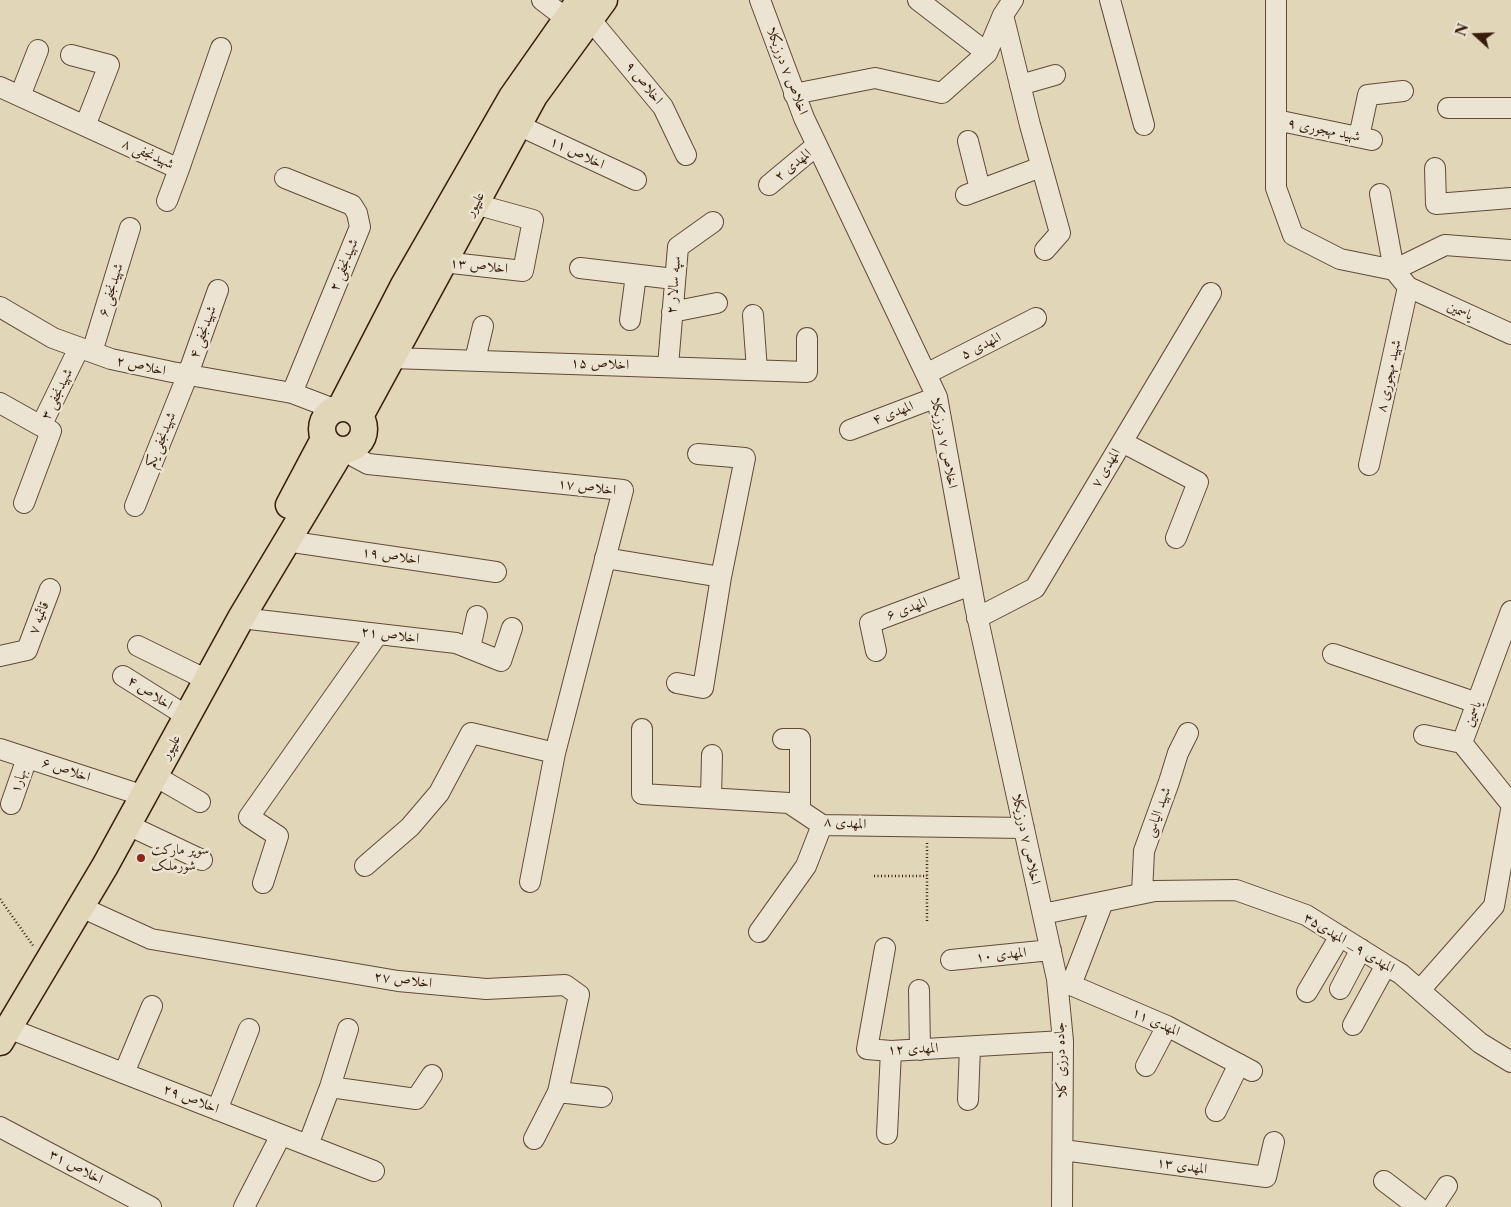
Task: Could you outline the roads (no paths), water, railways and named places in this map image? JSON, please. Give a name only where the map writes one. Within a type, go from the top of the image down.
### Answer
[{"type":"main road","name":"علیپور","points":[[3,1028],[81,907],[128,825],[177,710],[339,427],[392,358],[534,96],[585,9]]},
{"type":"main road","name":"علیپور","points":[[3,1028],[37,952],[102,846],[144,788],[286,541],[404,285],[512,97],[585,9]]},
{"type":"street","name":"اخلاص ۹","points":[[542,0],[585,9],[663,107],[686,155]]},
{"type":"street","name":"اخلاص ۷ درزیکلا","points":[[760,0],[794,94],[937,397],[977,618],[1043,914]]},
{"type":"street","points":[[918,0],[987,53]]},
{"type":"street","points":[[1110,0],[1144,125]]},
{"type":"street","points":[[1276,0],[1276,188],[1293,235],[1340,259],[1394,270],[1445,245],[1511,250]]},
{"type":"street","points":[[794,94],[875,78],[942,93],[987,53],[1008,7]]},
{"type":"street","points":[[1008,7],[1020,86],[1060,233],[1045,250]]},
{"type":"street","name":"شهیدنجفی ۸","points":[[0,87],[179,169],[222,48]]},
{"type":"street","points":[[20,96],[38,50]]},
{"type":"street","points":[[71,55],[109,65],[85,126]]},
{"type":"street","points":[[1020,86],[1055,75]]},
{"type":"street","name":"شهید مهجوری ۹","points":[[1276,120],[1365,138],[1368,94],[1403,91]]},
{"type":"street","points":[[1448,108],[1511,108]]},
{"type":"street","name":"اخلاص ۱۱","points":[[518,126],[636,180]]},
{"type":"street","points":[[968,141],[973,192],[1041,167]]},
{"type":"street","name":"المهدی ۲","points":[[769,185],[817,145]]},
{"type":"street","points":[[1435,168],[1436,204],[1511,198]]},
{"type":"street","points":[[167,200],[179,169]]},
{"type":"street","name":"شهیدنجفی ۲","points":[[285,178],[352,205],[357,213],[360,227],[292,394]]},
{"type":"street","points":[[1380,194],[1394,270],[1408,287]]},
{"type":"street","name":"اخلاص ۱۳","points":[[443,262],[523,271],[533,220],[475,204]]},
{"type":"street","name":"سپه سالار ۲","points":[[668,366],[678,247],[713,222]]},
{"type":"street","name":"شهیدنجفی ۶","points":[[86,350],[130,228]]},
{"type":"street","points":[[580,268],[674,279]]},
{"type":"street","points":[[630,320],[636,275]]},
{"type":"street","name":"یاسمین","points":[[1408,287],[1511,334]]},
{"type":"street","name":"شهید مهجوری ۸","points":[[1369,465],[1408,287]]},
{"type":"street","name":"شهیدنجفی ۴","points":[[188,374],[218,290]]},
{"type":"street","name":"المهدی ۷","points":[[977,618],[1035,588],[1211,293]]},
{"type":"street","points":[[672,312],[717,303]]},
{"type":"street","name":"اخلاص ۲","points":[[0,307],[53,338],[111,359],[292,394],[339,427]]},
{"type":"street","points":[[753,316],[757,370]]},
{"type":"street","name":"المهدی ۵","points":[[926,374],[1036,318]]},
{"type":"street","points":[[475,360],[483,326]]},
{"type":"street","name":"اخلاص ۱۵","points":[[392,358],[807,372],[807,338]]},
{"type":"street","name":"شهیدنجفی ۳","points":[[0,403],[42,426],[86,350]]},
{"type":"street","name":"شهیدنجفی یکم","points":[[135,506],[188,374]]},
{"type":"street","name":"المهدی ۴","points":[[850,430],[937,397]]},
{"type":"street","points":[[24,504],[51,431],[42,426]]},
{"type":"street","name":"اخلاص ۱۷","points":[[339,427],[354,457],[368,464],[623,490],[555,753],[530,882]]},
{"type":"street","points":[[1122,442],[1198,482],[1176,538]]},
{"type":"street","points":[[677,683],[703,688],[721,577],[745,458],[698,454]]},
{"type":"street","name":"اخلاص ۱۹","points":[[286,541],[496,572]]},
{"type":"street","points":[[605,558],[721,577]]},
{"type":"street","name":"المهدی ۶","points":[[876,651],[870,623],[971,585]]},
{"type":"street","name":"قائمیه ۷","points":[[0,656],[27,650],[50,589]]},
{"type":"street","name":"یاسمین","points":[[1511,611],[1462,743],[1511,804]]},
{"type":"street","points":[[470,648],[477,616]]},
{"type":"street","name":"اخلاص ۲۱","points":[[241,618],[456,642],[501,661],[512,628]]},
{"type":"street","points":[[263,883],[278,836],[249,817],[378,634]]},
{"type":"street","points":[[138,646],[197,675]]},
{"type":"street","points":[[1333,654],[1477,703]]},
{"type":"street","name":"اخلاص ۴","points":[[123,676],[177,710]]},
{"type":"street","name":"المهدی ۸","points":[[642,729],[642,794],[789,803],[822,824],[1024,828]]},
{"type":"street","name":"شهید الیاسی","points":[[1142,894],[1144,851],[1178,753],[1188,732]]},
{"type":"street","points":[[365,866],[410,827],[439,793],[471,733],[555,753]]},
{"type":"street","points":[[1424,735],[1462,743]]},
{"type":"street","points":[[783,739],[800,739],[800,810]]},
{"type":"street","name":"اخلاص ۶","points":[[0,749],[27,758],[200,802]]},
{"type":"street","points":[[711,798],[712,755]]},
{"type":"street","name":"بهار۱","points":[[11,804],[27,758]]},
{"type":"street","points":[[1420,990],[1494,906],[1511,810]]},
{"type":"street","points":[[759,932],[806,866],[822,824]]},
{"type":"street","points":[[128,825],[202,860]]},
{"type":"street","name":"المهدی ۹_ المهدی۳۵","points":[[1043,914],[1155,890],[1236,890],[1306,915],[1401,974],[1480,1043],[1511,1062]]},
{"type":"street","points":[[1064,982],[1103,902]]},
{"type":"street","name":"اخلاص ۲۷","points":[[81,907],[150,939],[398,981],[486,989],[565,985],[580,995],[558,1092],[534,1139]]},
{"type":"street","name":"جاده درزی کلا","points":[[1043,914],[1051,950],[1064,982],[1062,1207]]},
{"type":"street","points":[[1307,992],[1340,936]]},
{"type":"street","name":"المهدی ۱۲","points":[[885,948],[867,1049],[891,1052],[1063,1041]]},
{"type":"street","points":[[1340,989],[1361,949]]},
{"type":"street","name":"المهدی ۱۰","points":[[950,960],[1051,950]]},
{"type":"street","points":[[1353,1025],[1386,965]]},
{"type":"street","name":"المهدی ۱۱","points":[[1064,982],[1168,1026],[1245,1067],[1216,1111]]},
{"type":"street","points":[[920,990],[920,1050]]},
{"type":"street","points":[[124,1073],[152,1006]]},
{"type":"street","points":[[1146,1066],[1168,1026]]},
{"type":"street","name":"اخلاص ۲۹","points":[[3,1028],[124,1073],[374,1171]]},
{"type":"street","points":[[217,1110],[249,1029]]},
{"type":"street","points":[[308,1145],[330,1087],[348,1030]]},
{"type":"street","points":[[968,1100],[970,1046]]},
{"type":"street","points":[[887,1134],[891,1052]]},
{"type":"street","points":[[330,1087],[416,1099],[432,1075]]},
{"type":"street","points":[[558,1092],[602,1097]]},
{"type":"street","name":"اخلاص ۳۱","points":[[0,1127],[151,1207]]},
{"type":"street","points":[[244,1207],[281,1135]]},
{"type":"street","name":"المهدی ۱۳","points":[[1063,1150],[1266,1178],[1274,1142]]},
{"type":"street","points":[[1384,1181],[1418,1207]]},
{"type":"street","points":[[1433,1207],[1447,1186]]},
{"type":"place","name":"سوپر مارکت شورملک","points":[[141,858]]}]
